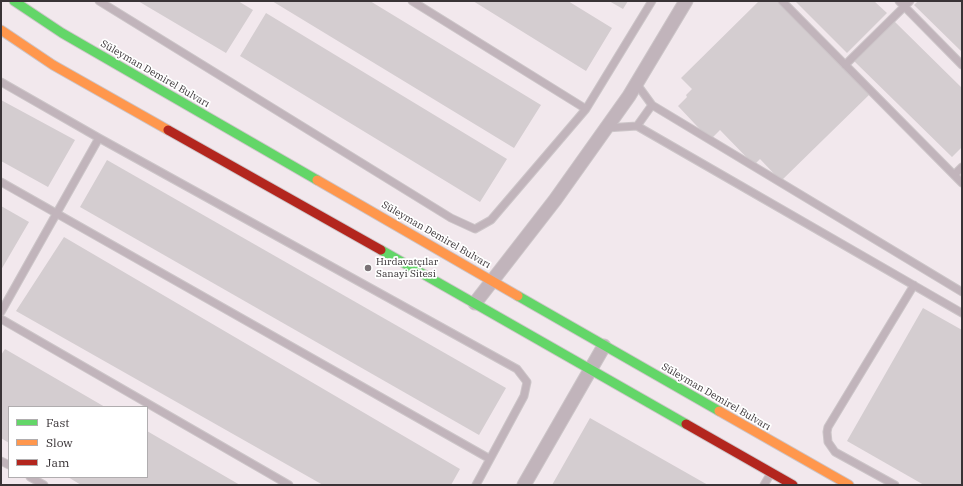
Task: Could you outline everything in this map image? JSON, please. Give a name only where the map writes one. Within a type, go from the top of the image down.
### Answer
[{"type":"main road","name":"Süleyman Demirel Bulvarı","points":[[14,1],[62,33],[604,346],[849,485]]},
{"type":"main road","points":[[1,30],[53,65],[475,302],[793,485]]},
{"type":"street","points":[[475,302],[555,200],[606,128],[636,83],[686,1]]},
{"type":"street","points":[[524,485],[604,346]]},
{"type":"lane","points":[[99,1],[451,218],[475,229],[491,220],[586,109],[652,1]]},
{"type":"lane","points":[[412,1],[586,109]]},
{"type":"lane","points":[[782,1],[962,183]]},
{"type":"lane","points":[[899,1],[962,65]]},
{"type":"lane","points":[[845,65],[910,1]]},
{"type":"lane","points":[[1,82],[99,138],[517,369],[527,382],[524,396],[476,485]]},
{"type":"lane","points":[[636,83],[652,105],[962,292]]},
{"type":"lane","points":[[637,126],[652,105]]},
{"type":"lane","points":[[606,128],[637,126],[962,313]]},
{"type":"lane","points":[[1,312],[99,138]]},
{"type":"lane","points":[[954,175],[962,167]]},
{"type":"lane","points":[[1,182],[490,459]]},
{"type":"lane","points":[[895,485],[835,452],[828,442],[827,432],[828,427],[914,285]]},
{"type":"lane","points":[[1,319],[289,485]]},
{"type":"lane","points":[[764,485],[771,473]]},
{"type":"lane","points":[[32,478],[44,485]]},
{"type":"building","points":[[138,1],[238,1],[253,10],[226,53]]},
{"type":"building","points":[[272,1],[370,1],[541,105],[514,148]]},
{"type":"building","points":[[473,1],[568,1],[612,28],[586,71]]},
{"type":"building","points":[[609,1],[628,1],[623,9]]},
{"type":"building","points":[[759,1],[779,1],[870,94],[781,181],[760,159],[754,165],[720,130],[710,140],[678,106],[687,97],[686,95],[692,89],[681,78]]},
{"type":"building","points":[[795,1],[874,1],[887,13],[847,53]]},
{"type":"building","points":[[918,1],[962,1],[962,52],[914,5]]},
{"type":"building","points":[[266,13],[507,159],[480,202],[240,56]]},
{"type":"building","points":[[894,21],[962,88],[962,147],[952,157],[854,61]]},
{"type":"building","points":[[1,100],[75,140],[48,187],[1,161]]},
{"type":"building","points":[[107,160],[506,388],[479,435],[80,207]]},
{"type":"building","points":[[1,206],[29,222],[1,270]]},
{"type":"building","points":[[64,237],[460,469],[451,485],[323,485],[16,311]]},
{"type":"building","points":[[923,308],[962,330],[962,485],[924,485],[847,441]]},
{"type":"building","points":[[5,349],[103,406],[8,406],[8,442],[1,438],[1,355]]},
{"type":"building","points":[[590,418],[708,485],[552,485]]},
{"type":"building","points":[[148,432],[240,485],[81,485],[70,478],[148,478]]},
{"type":"traffic: fast","points":[[14,1],[62,33],[317,180]]},
{"type":"traffic: fast","points":[[381,250],[686,424]]},
{"type":"traffic: fast","points":[[518,296],[719,411]]},
{"type":"traffic: slow","points":[[1,30],[53,65],[168,130]]},
{"type":"traffic: slow","points":[[317,180],[518,296]]},
{"type":"traffic: slow","points":[[719,411],[849,485]]},
{"type":"traffic: jam","points":[[168,130],[381,250]]},
{"type":"traffic: jam","points":[[686,424],[793,485]]},
{"type":"place","name":"Hırdavatçılar Sanayi Sitesi","points":[[368,268]]}]
